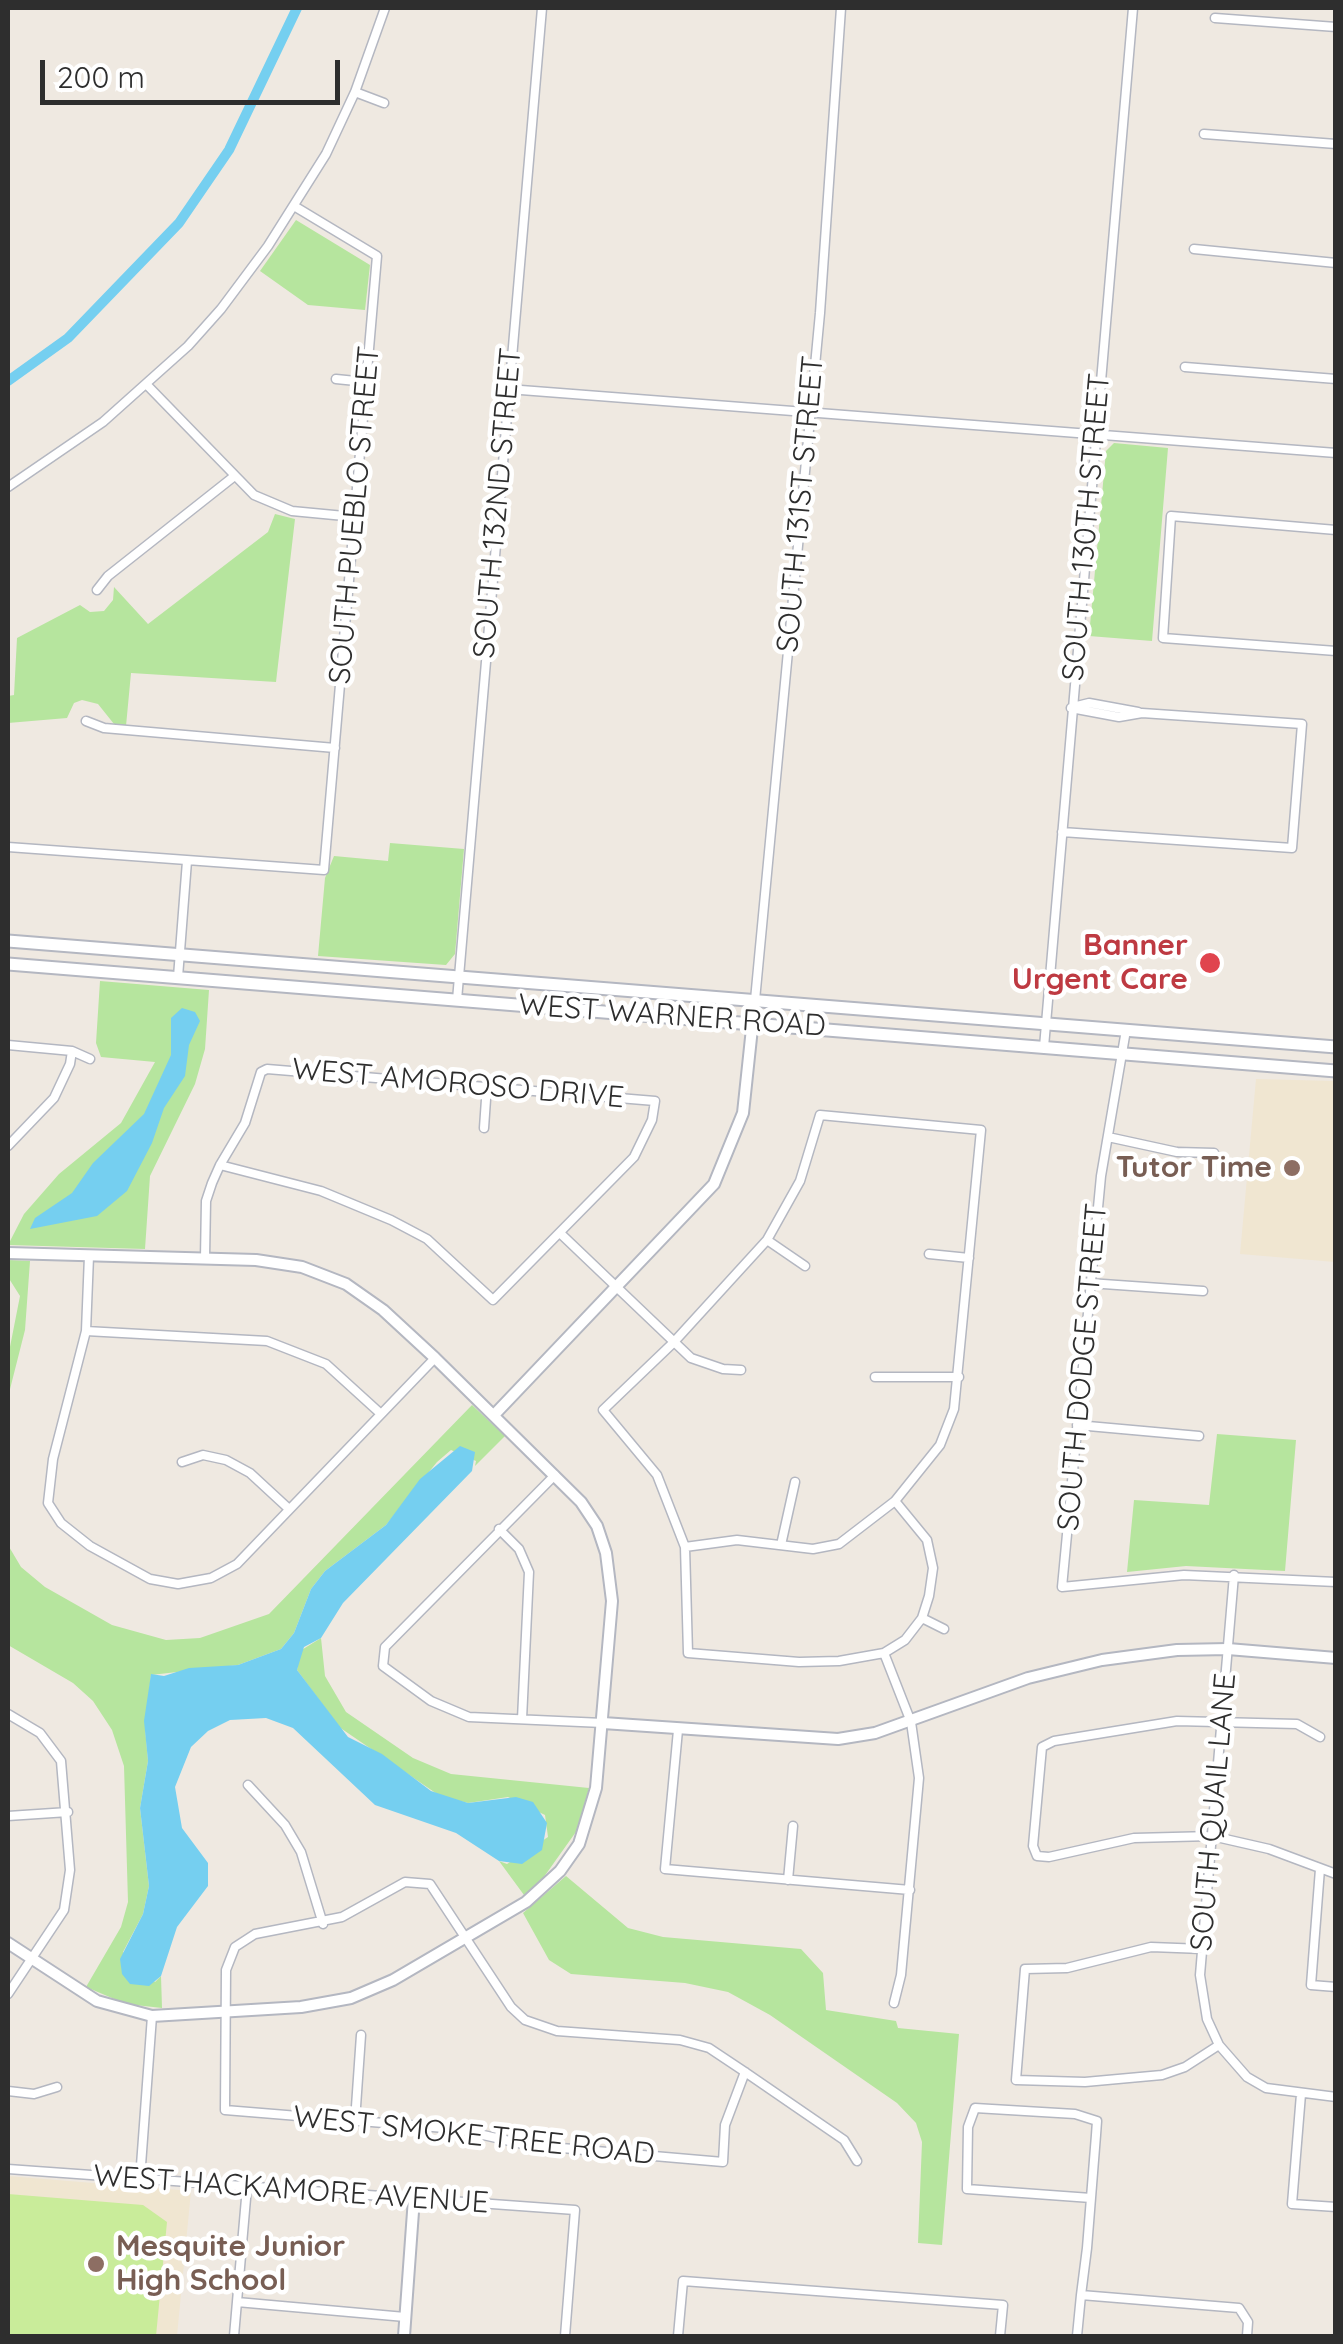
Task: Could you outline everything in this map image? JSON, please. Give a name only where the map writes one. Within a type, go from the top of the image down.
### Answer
[{"type":"main road","name":"WEST WARNER ROAD","points":[[8,940],[1336,1047]]},
{"type":"main road","name":"WEST WARNER ROAD","points":[[8,964],[1336,1071]]},
{"type":"main road","points":[[1308,1045],[1310,1068]]},
{"type":"street","points":[[8,487],[82,439],[147,385],[221,309],[294,206],[355,92],[385,8]]},
{"type":"street","name":"SOUTH 132ND STREET","points":[[456,1000],[542,8]]},
{"type":"street","name":"SOUTH 131ST STREET","points":[[756,1000],[820,313],[841,8]]},
{"type":"street","name":"SOUTH 130TH STREET","points":[[1044,1046],[1133,8]]},
{"type":"street","points":[[1215,18],[1336,27]]},
{"type":"street","points":[[355,92],[384,103]]},
{"type":"street","points":[[1204,134],[1336,144]]},
{"type":"street","name":"SOUTH PUEBLO STREET","points":[[187,861],[324,870],[377,256],[294,206]]},
{"type":"street","points":[[1194,249],[1336,263]]},
{"type":"street","points":[[1184,367],[1336,379]]},
{"type":"street","points":[[336,379],[366,382]]},
{"type":"street","points":[[147,385],[232,478],[265,502],[292,512],[355,517]]},
{"type":"street","points":[[508,389],[1336,453]]},
{"type":"street","points":[[97,590],[108,576],[232,478]]},
{"type":"street","points":[[1336,530],[1172,516],[1163,638],[1336,651]]},
{"type":"street","points":[[1062,832],[1292,848],[1302,724],[1142,714],[1119,717],[1071,708]]},
{"type":"street","points":[[86,721],[104,728],[335,748]]},
{"type":"street","points":[[8,847],[187,861],[178,977]]},
{"type":"street","points":[[494,1415],[699,1201],[726,1162],[744,1114],[756,1000]]},
{"type":"street","name":"SOUTH DODGE STREET","points":[[1126,1030],[1089,1283],[1062,1587],[1234,1575]]},
{"type":"street","points":[[8,1045],[72,1051],[90,1059]]},
{"type":"street","points":[[8,1146],[54,1098],[72,1051]]},
{"type":"street","name":"WEST AMOROSO DRIVE","points":[[220,1165],[245,1122],[261,1072],[487,1085],[655,1101],[652,1120],[634,1157],[561,1234]]},
{"type":"street","points":[[484,1128],[487,1085]]},
{"type":"street","points":[[685,1547],[737,1540],[813,1549],[839,1544],[895,1501],[940,1445],[954,1409],[980,1130],[820,1115],[800,1181],[767,1240],[673,1343],[603,1410],[657,1475],[685,1547],[688,1653],[799,1662],[839,1661],[884,1653],[905,1640],[922,1618],[933,1568],[927,1540],[895,1501]]},
{"type":"street","points":[[1108,1137],[1178,1152],[1214,1153]]},
{"type":"street","points":[[205,1258],[206,1201],[220,1165],[321,1191],[392,1220],[426,1239],[493,1300],[561,1234],[692,1358],[723,1370],[741,1370]]},
{"type":"street","points":[[767,1240],[804,1266]]},
{"type":"street","points":[[8,1253],[278,1262],[346,1284],[383,1310],[436,1358],[555,1475],[597,1526],[610,1570],[602,1723],[592,1812],[570,1858],[526,1902],[351,1998],[226,2014],[152,2016],[97,2001],[8,1943]]},
{"type":"street","points":[[929,1254],[969,1258]]},
{"type":"street","points":[[89,1256],[86,1332],[48,1481],[48,1503],[61,1524],[112,1560],[150,1579],[178,1584],[211,1578],[237,1564],[436,1358]]},
{"type":"street","points":[[1089,1283],[1203,1292]]},
{"type":"street","points":[[86,1332],[283,1345],[326,1364],[381,1414]]},
{"type":"street","points":[[875,1376],[959,1376]]},
{"type":"street","points":[[1077,1425],[1199,1436]]},
{"type":"street","points":[[182,1462],[203,1456],[226,1460],[250,1474],[289,1509]]},
{"type":"street","points":[[555,1475],[385,1647],[382,1658],[391,1673],[447,1710],[469,1718],[602,1723],[810,1740],[858,1737],[911,1722],[1067,1666],[1158,1652],[1228,1650],[1336,1658]]},
{"type":"street","points":[[780,1545],[795,1482]]},
{"type":"street","points":[[499,1529],[519,1549],[529,1572],[522,1719]]},
{"type":"street","points":[[1234,1575],[1336,1582]]},
{"type":"street","name":"SOUTH QUAIL LANE","points":[[1219,2045],[1201,1996],[1234,1575]]},
{"type":"street","points":[[922,1618],[944,1629]]},
{"type":"street","points":[[884,1653],[911,1722],[919,1778],[902,1975],[894,2003]]},
{"type":"street","points":[[8,1714],[53,1746],[65,1776],[68,1812],[68,1899],[8,1994]]},
{"type":"street","points":[[1320,1736],[1297,1724],[1177,1720],[1042,1747],[1034,1846],[1037,1856],[1083,1852],[1134,1838],[1212,1836],[1270,1849],[1336,1874]]},
{"type":"street","points":[[678,1730],[666,1870],[910,1890]]},
{"type":"street","points":[[248,1785],[285,1825],[301,1852],[323,1924]]},
{"type":"street","points":[[8,1816],[68,1812]]},
{"type":"street","points":[[788,1880],[793,1826]]},
{"type":"street","points":[[1320,1869],[1311,1985],[1336,1987]]},
{"type":"street","points":[[226,2014],[226,1970],[236,1947],[246,1938],[323,1924],[406,1882],[422,1882],[438,1890],[498,1989],[525,2020],[557,2031],[694,2043],[745,2072],[844,2140],[857,2162]]},
{"type":"street","points":[[1203,1949],[1150,1947],[1067,1968],[1024,1969],[1016,2080],[1085,2082],[1162,2075],[1186,2067],[1219,2045],[1247,2078],[1266,2088],[1336,2097]]},
{"type":"street","name":"WEST SMOKE TREE ROAD","points":[[226,2014],[225,2110],[457,2129],[527,2145],[724,2162],[725,2125],[745,2072]]},
{"type":"street","points":[[140,2179],[152,2016]]},
{"type":"street","points":[[355,2121],[361,2035]]},
{"type":"street","points":[[8,2092],[34,2094],[57,2087]]},
{"type":"street","points":[[1300,2094],[1292,2204],[1336,2207]]},
{"type":"street","points":[[1076,2336],[1082,2295],[1091,2198],[1097,2121],[1092,2117],[975,2108],[968,2127],[967,2189],[1091,2198]]},
{"type":"street","name":"WEST HACKAMORE AVENUE","points":[[8,2169],[574,2210],[565,2336]]},
{"type":"street","points":[[234,2336],[247,2187]]},
{"type":"street","points":[[404,2336],[414,2198]]},
{"type":"street","points":[[678,2336],[683,2280],[1003,2305],[1000,2336]]},
{"type":"street","points":[[1082,2295],[1239,2308],[1248,2322],[1247,2336]]},
{"type":"street","points":[[237,2302],[406,2317]]},
{"type":"shaded area","name":"Tutor Time","points":[[1256,1079],[1335,1081],[1335,1262],[1240,1254]]},
{"type":"shaded area","name":"Mesquite Junior High School","points":[[8,2176],[191,2191],[177,2336],[8,2336]]},
{"type":"green space","points":[[296,220],[370,265],[365,310],[308,305],[260,271]]},
{"type":"green space","points":[[1114,443],[1168,448],[1152,641],[1089,636],[1106,451]]},
{"type":"green space","points":[[275,514],[295,519],[276,682],[131,673],[126,726],[114,724],[98,704],[82,700],[74,703],[67,718],[8,723],[8,696],[14,695],[17,638],[80,605],[90,612],[104,611],[113,600],[114,587],[148,624],[268,532]]},
{"type":"green space","points":[[390,843],[464,849],[455,954],[446,965],[318,956],[325,878],[334,856],[388,861]]},
{"type":"green space","points":[[100,981],[209,990],[205,1049],[195,1084],[150,1176],[145,1249],[8,1245],[24,1214],[59,1174],[121,1123],[155,1062],[101,1057],[96,1043]]},
{"type":"green space","points":[[8,1260],[30,1261],[25,1330],[8,1397],[8,1357],[20,1296],[8,1277]]},
{"type":"green space","points":[[472,1405],[505,1436],[475,1466],[476,1461],[451,1450],[437,1462],[386,1525],[325,1571],[311,1589],[294,1633],[281,1649],[238,1665],[151,1675],[145,1728],[148,1761],[140,1808],[149,1886],[143,1914],[123,1952],[155,1982],[161,1976],[162,2008],[126,2004],[86,1987],[121,1927],[128,1902],[124,1766],[112,1730],[93,1701],[73,1683],[8,1645],[8,1545],[21,1567],[45,1587],[112,1625],[166,1640],[200,1638],[269,1614]]},
{"type":"green space","points":[[1217,1434],[1296,1440],[1285,1571],[1186,1566],[1127,1572],[1134,1500],[1209,1505]]},
{"type":"green space","points":[[321,1638],[325,1676],[346,1712],[413,1758],[451,1774],[589,1788],[578,1829],[541,1881],[524,1895],[499,1861],[507,1864],[548,1837],[545,1815],[508,1797],[468,1803],[440,1796],[339,1727],[297,1670],[300,1651]]},
{"type":"green space","points":[[566,1876],[628,1928],[663,1937],[801,1949],[823,1973],[826,2010],[896,2021],[898,2028],[959,2034],[942,2245],[918,2243],[922,2142],[916,2123],[897,2103],[770,2015],[728,1992],[685,1983],[571,1974],[549,1960],[523,1913]]},
{"type":"green space","name":"Mesquite Junior High School","points":[[8,2194],[143,2205],[167,2222],[156,2336],[8,2336]]},
{"type":"water","points":[[182,1008],[195,1012],[200,1021],[189,1045],[185,1076],[164,1108],[152,1143],[127,1191],[97,1216],[30,1229],[35,1218],[72,1193],[93,1163],[144,1114],[171,1055],[171,1018]]},
{"type":"water","points":[[460,1446],[475,1452],[472,1471],[343,1603],[321,1638],[304,1647],[297,1670],[348,1737],[382,1754],[431,1791],[468,1803],[516,1797],[533,1802],[547,1823],[542,1850],[522,1864],[499,1861],[456,1833],[375,1805],[293,1728],[266,1718],[230,1720],[208,1731],[191,1747],[175,1787],[182,1828],[208,1863],[208,1886],[177,1927],[161,1976],[149,1986],[130,1984],[122,1974],[120,1959],[143,1914],[149,1886],[140,1808],[148,1761],[144,1721],[151,1674],[164,1676],[189,1668],[238,1665],[281,1649],[294,1633],[311,1589],[325,1571],[386,1525],[420,1479]]},
{"type":"waterway","points":[[8,381],[68,338],[179,223],[229,150],[297,8]]},
{"type":"place","name":"Banner Urgent Care","points":[[1210,963]]},
{"type":"place","name":"Tutor Time","points":[[1292,1168]]},
{"type":"place","name":"Mesquite Junior High School","points":[[96,2264]]}]
